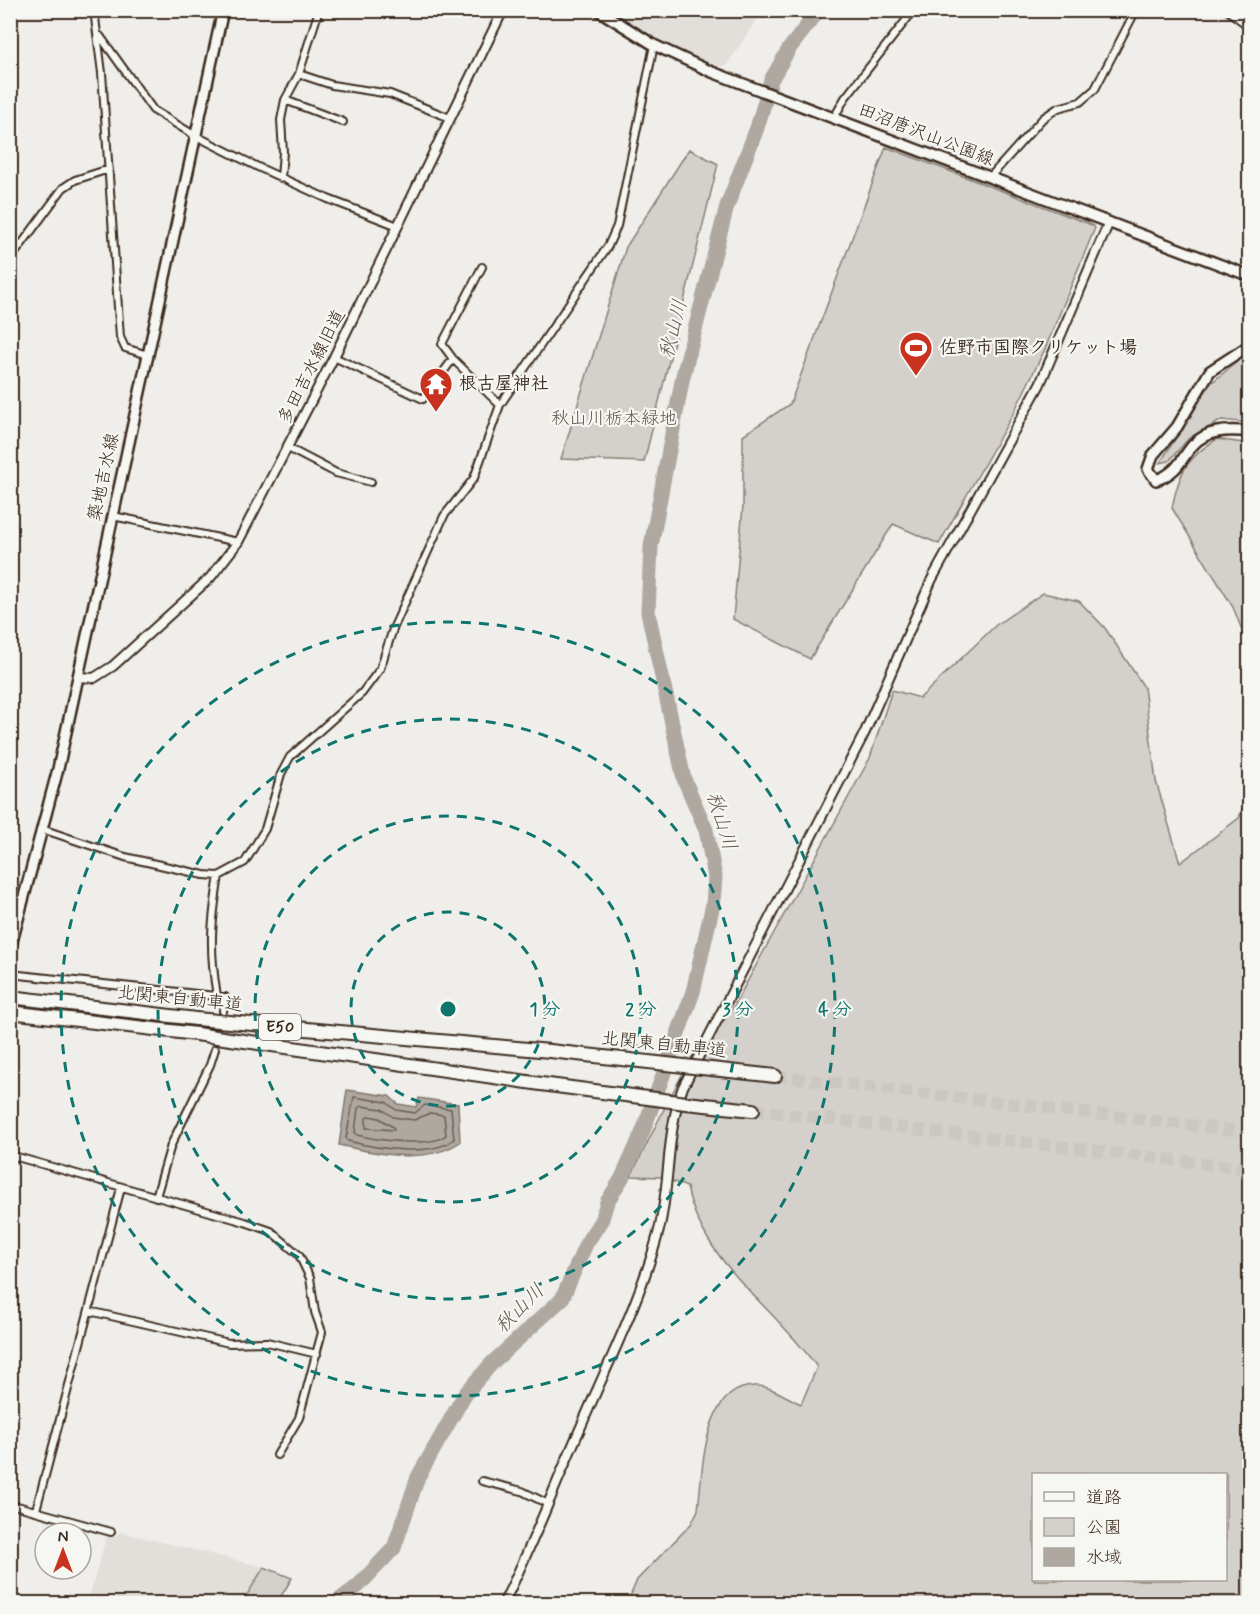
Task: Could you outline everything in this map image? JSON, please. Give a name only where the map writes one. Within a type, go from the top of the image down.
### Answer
[{"type":"highway","name":"北関東自動車道","points":[[10,997],[196,1019],[550,1051],[776,1076]]},
{"type":"highway","name":"北関東自動車道","points":[[10,1012],[196,1034],[541,1084],[753,1110]]},
{"type":"main road","name":"築地吉水線","points":[[10,949],[15,912],[42,829],[78,677],[223,10]]},
{"type":"main road","name":"田沼唐沢山公園線","points":[[598,10],[654,45],[727,78],[1250,276]]},
{"type":"main road","points":[[1250,345],[1210,371],[1177,427],[1153,455],[1148,469],[1156,480],[1166,477],[1199,438],[1219,431],[1250,432]]},
{"type":"street","points":[[94,10],[99,36],[120,337],[125,348],[148,355]]},
{"type":"street","points":[[281,178],[284,152],[281,120],[285,100],[299,74],[319,10]]},
{"type":"street","name":"多田吉水線旧道","points":[[78,677],[94,678],[113,666],[210,578],[238,542],[334,357],[503,10]]},
{"type":"street","points":[[834,118],[845,98],[914,10]]},
{"type":"street","points":[[990,177],[1043,118],[1058,108],[1080,102],[1095,89],[1136,10]]},
{"type":"street","points":[[1227,10],[1250,27]]},
{"type":"street","points":[[99,36],[153,110],[196,136],[281,178],[328,200],[398,226]]},
{"type":"street","points":[[42,829],[124,857],[180,870],[219,876],[245,862],[259,842],[281,774],[290,757],[362,693],[380,669],[393,628],[444,516],[474,478],[500,405],[608,246],[617,226],[654,45]]},
{"type":"street","points":[[299,74],[332,85],[390,94],[450,118]]},
{"type":"street","points":[[285,100],[343,122]]},
{"type":"street","points":[[10,260],[63,188],[75,180],[109,169]]},
{"type":"street","points":[[503,1604],[628,1317],[658,1235],[666,1191],[672,1122],[683,1087],[865,732],[933,579],[1040,384],[1109,222]]},
{"type":"street","points":[[482,267],[442,344],[453,359],[500,405]]},
{"type":"street","points":[[334,357],[423,399],[453,359]]},
{"type":"street","points":[[288,448],[336,473],[370,482]]},
{"type":"street","points":[[113,516],[238,542]]},
{"type":"street","points":[[217,996],[210,955],[219,876]]},
{"type":"street","points":[[10,974],[225,997],[223,1011]]},
{"type":"street","points":[[156,1197],[171,1145],[210,1065],[215,1049]]},
{"type":"street","points":[[10,1155],[245,1222],[271,1231],[287,1242],[299,1255],[310,1278],[315,1312],[322,1332],[299,1418],[277,1455]]},
{"type":"street","points":[[36,1510],[121,1188]]},
{"type":"street","points":[[89,1311],[229,1343],[273,1343],[317,1354]]},
{"type":"street","points":[[482,1481],[522,1491],[548,1504]]},
{"type":"street","points":[[10,1504],[111,1532]]},
{"type":"shaded area","points":[[614,11],[762,11],[727,65],[718,67],[656,38]]},
{"type":"shaded area","points":[[120,1532],[264,1567],[242,1603],[87,1604],[107,1535],[116,1537]]},
{"type":"green space","name":"佐野市国際クリケット場","points":[[886,147],[1095,228],[1045,349],[1014,412],[939,544],[893,524],[810,659],[733,619],[743,506],[743,435],[790,404]]},
{"type":"green space","name":"秋山川栃本緑地","points":[[689,149],[718,164],[644,462],[561,459],[626,247]]},
{"type":"green space","points":[[1249,352],[1249,423],[1222,420],[1189,438],[1169,461],[1160,463],[1210,384]]},
{"type":"green space","points":[[1217,439],[1249,444],[1249,648],[1233,607],[1172,508],[1181,476],[1191,460]]},
{"type":"green space","points":[[1043,593],[1079,601],[1105,628],[1144,687],[1156,781],[1180,863],[1239,818],[1249,789],[1249,1603],[627,1604],[637,1580],[691,1524],[698,1510],[704,1453],[709,1432],[716,1414],[726,1399],[740,1389],[758,1386],[774,1390],[801,1404],[817,1367],[800,1345],[724,1262],[708,1239],[695,1214],[687,1187],[662,1177],[631,1176],[682,1075],[731,1011],[870,758],[892,690],[920,698],[996,625]]},
{"type":"green space","points":[[264,1567],[292,1578],[277,1603],[242,1603]]},
{"type":"water","points":[[347,1090],[389,1096],[398,1104],[416,1107],[419,1098],[458,1104],[460,1142],[433,1153],[401,1156],[339,1145]]},
{"type":"waterway","name":"秋山川","points":[[334,1604],[358,1586],[394,1548],[418,1477],[465,1394],[493,1362],[562,1299],[586,1244],[602,1219],[607,1202],[622,1178],[643,1131],[693,992],[713,904],[715,877],[706,830],[684,779],[648,612],[651,546],[683,376],[727,206],[757,128],[771,80],[789,49],[819,10]]},
{"type":"tunnel","points":[[775,1076],[1250,1132]]},
{"type":"tunnel","points":[[753,1110],[1250,1169]]},
{"type":"place","name":"佐野市国際クリケット場","points":[[916,377]]},
{"type":"place","name":"根古屋神社","points":[[436,413]]}]
